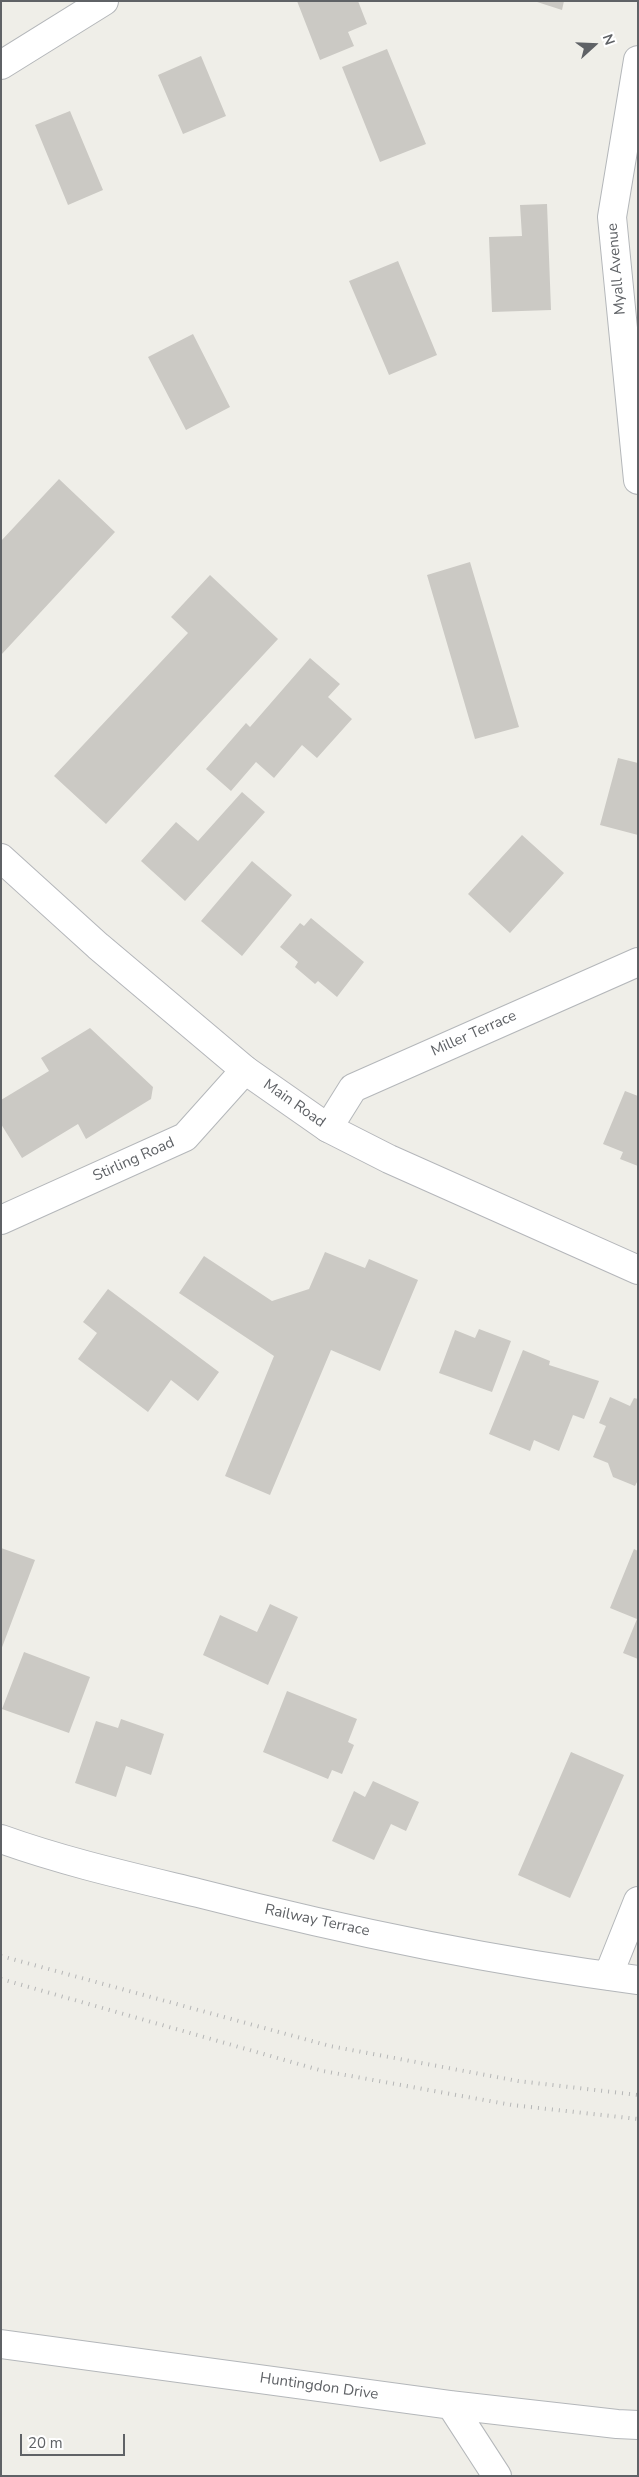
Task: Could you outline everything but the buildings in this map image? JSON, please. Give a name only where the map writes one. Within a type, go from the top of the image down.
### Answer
[{"type":"street","points":[[1,65],[104,1]]},
{"type":"street","name":"Myall Avenue","points":[[638,60],[612,218],[638,480]]},
{"type":"street","name":"Main Road","points":[[1,858],[98,946],[245,1070],[328,1128],[389,1159],[638,1270]]},
{"type":"street","name":"Miller Terrace","points":[[328,1128],[353,1088],[638,962]]},
{"type":"street","name":"Stirling Road","points":[[1,1220],[185,1137],[245,1070]]},
{"type":"street","name":"Railway Terrace","points":[[1,1840],[43,1854],[247,1906],[448,1950],[638,1980]]},
{"type":"street","points":[[608,1976],[638,1901]]},
{"type":"street","name":"Huntingdon Drive","points":[[1,2344],[451,2405],[638,2425]]},
{"type":"street","points":[[451,2405],[497,2476]]},
{"type":"railway","points":[[1,1956],[330,2046],[518,2081],[638,2095]]},
{"type":"railway","points":[[1,1979],[323,2071],[512,2105],[638,2119]]}]
